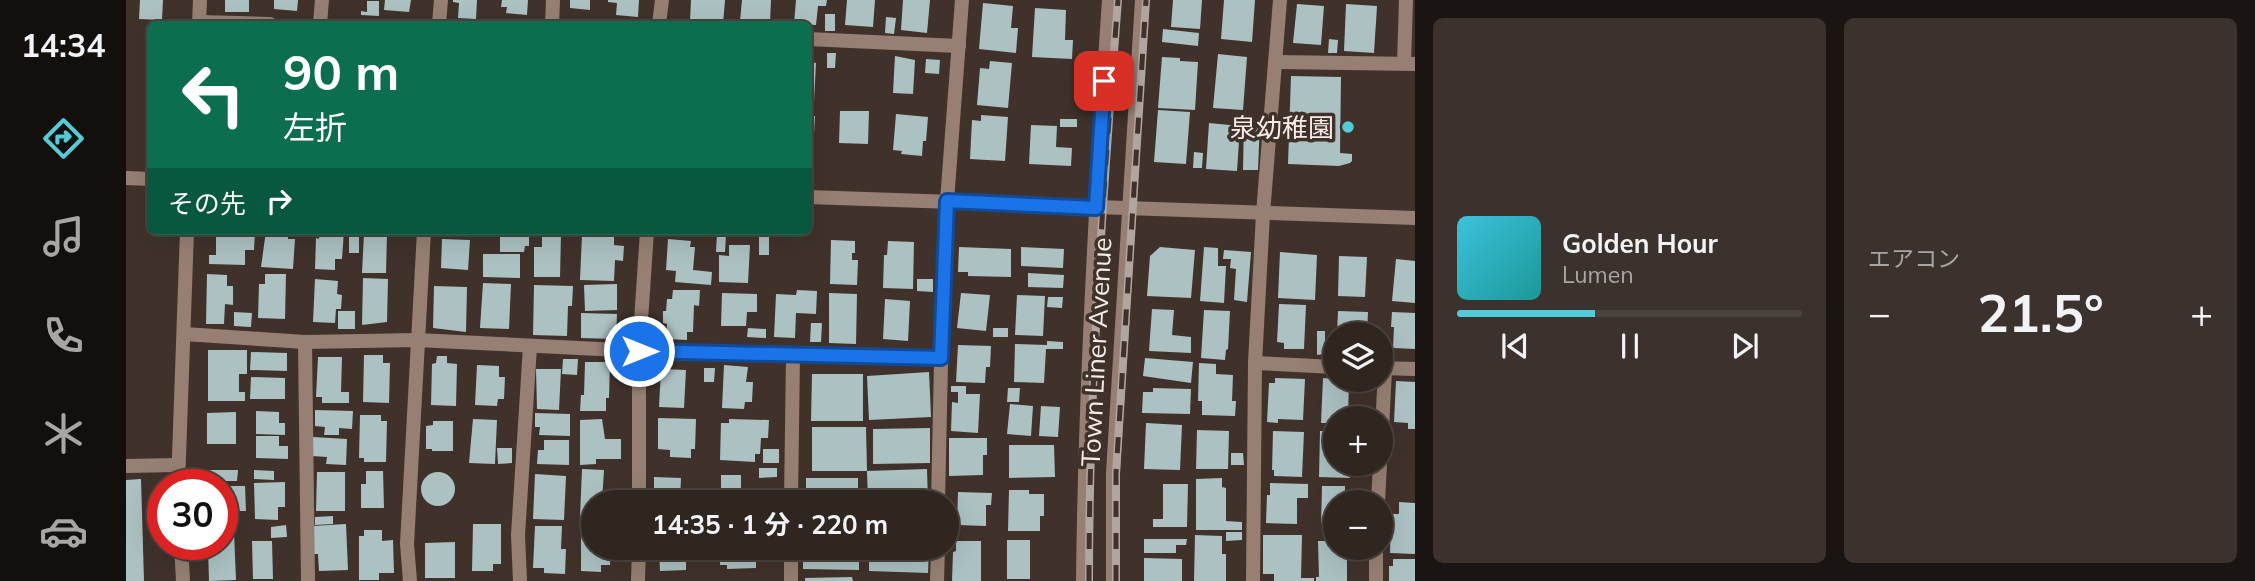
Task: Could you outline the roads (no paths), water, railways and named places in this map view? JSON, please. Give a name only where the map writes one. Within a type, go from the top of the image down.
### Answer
[{"type":"street","points":[[199,21],[201,0]]},
{"type":"street","points":[[320,21],[321,0]]},
{"type":"street","points":[[439,21],[441,0]]},
{"type":"street","points":[[552,21],[553,0]]},
{"type":"street","points":[[660,21],[662,0]]},
{"type":"street","points":[[938,490],[947,201],[962,0]]},
{"type":"street","name":"Town Liner Avenue","points":[[1083,581],[1084,471],[1096,208],[1110,0]]},
{"type":"street","name":"Town Liner Avenue","points":[[1113,581],[1113,473],[1142,0]]},
{"type":"street","points":[[1253,581],[1255,363],[1263,214],[1280,0]]},
{"type":"street","points":[[1277,62],[1409,63],[1406,0]]},
{"type":"street","points":[[812,39],[959,46]]},
{"type":"street","points":[[126,178],[147,178]]},
{"type":"street","points":[[812,197],[1415,218]]},
{"type":"street","points":[[177,469],[187,235]]},
{"type":"street","points":[[410,581],[407,544],[424,235]]},
{"type":"street","points":[[639,490],[639,351],[648,235]]},
{"type":"street","points":[[184,334],[305,342],[417,340],[639,351],[941,358]]},
{"type":"street","points":[[305,342],[309,581]]},
{"type":"street","points":[[520,581],[518,535],[530,346]]},
{"type":"street","points":[[791,490],[793,355]]},
{"type":"street","points":[[1255,363],[1323,366]]},
{"type":"street","points":[[1393,368],[1415,369]]},
{"type":"street","points":[[126,466],[177,465]]},
{"type":"street","points":[[182,560],[183,581]]},
{"type":"street","points":[[638,581],[639,560]]},
{"type":"street","points":[[791,560],[791,581]]},
{"type":"street","points":[[937,581],[938,560]]},
{"type":"street","points":[[1376,560],[1376,581]]},
{"type":"railway","points":[[1089,581],[1094,363],[1118,0]]},
{"type":"railway","points":[[1116,581],[1116,473],[1146,0]]},
{"type":"place","name":"泉幼稚園","points":[[1348,127]]}]
